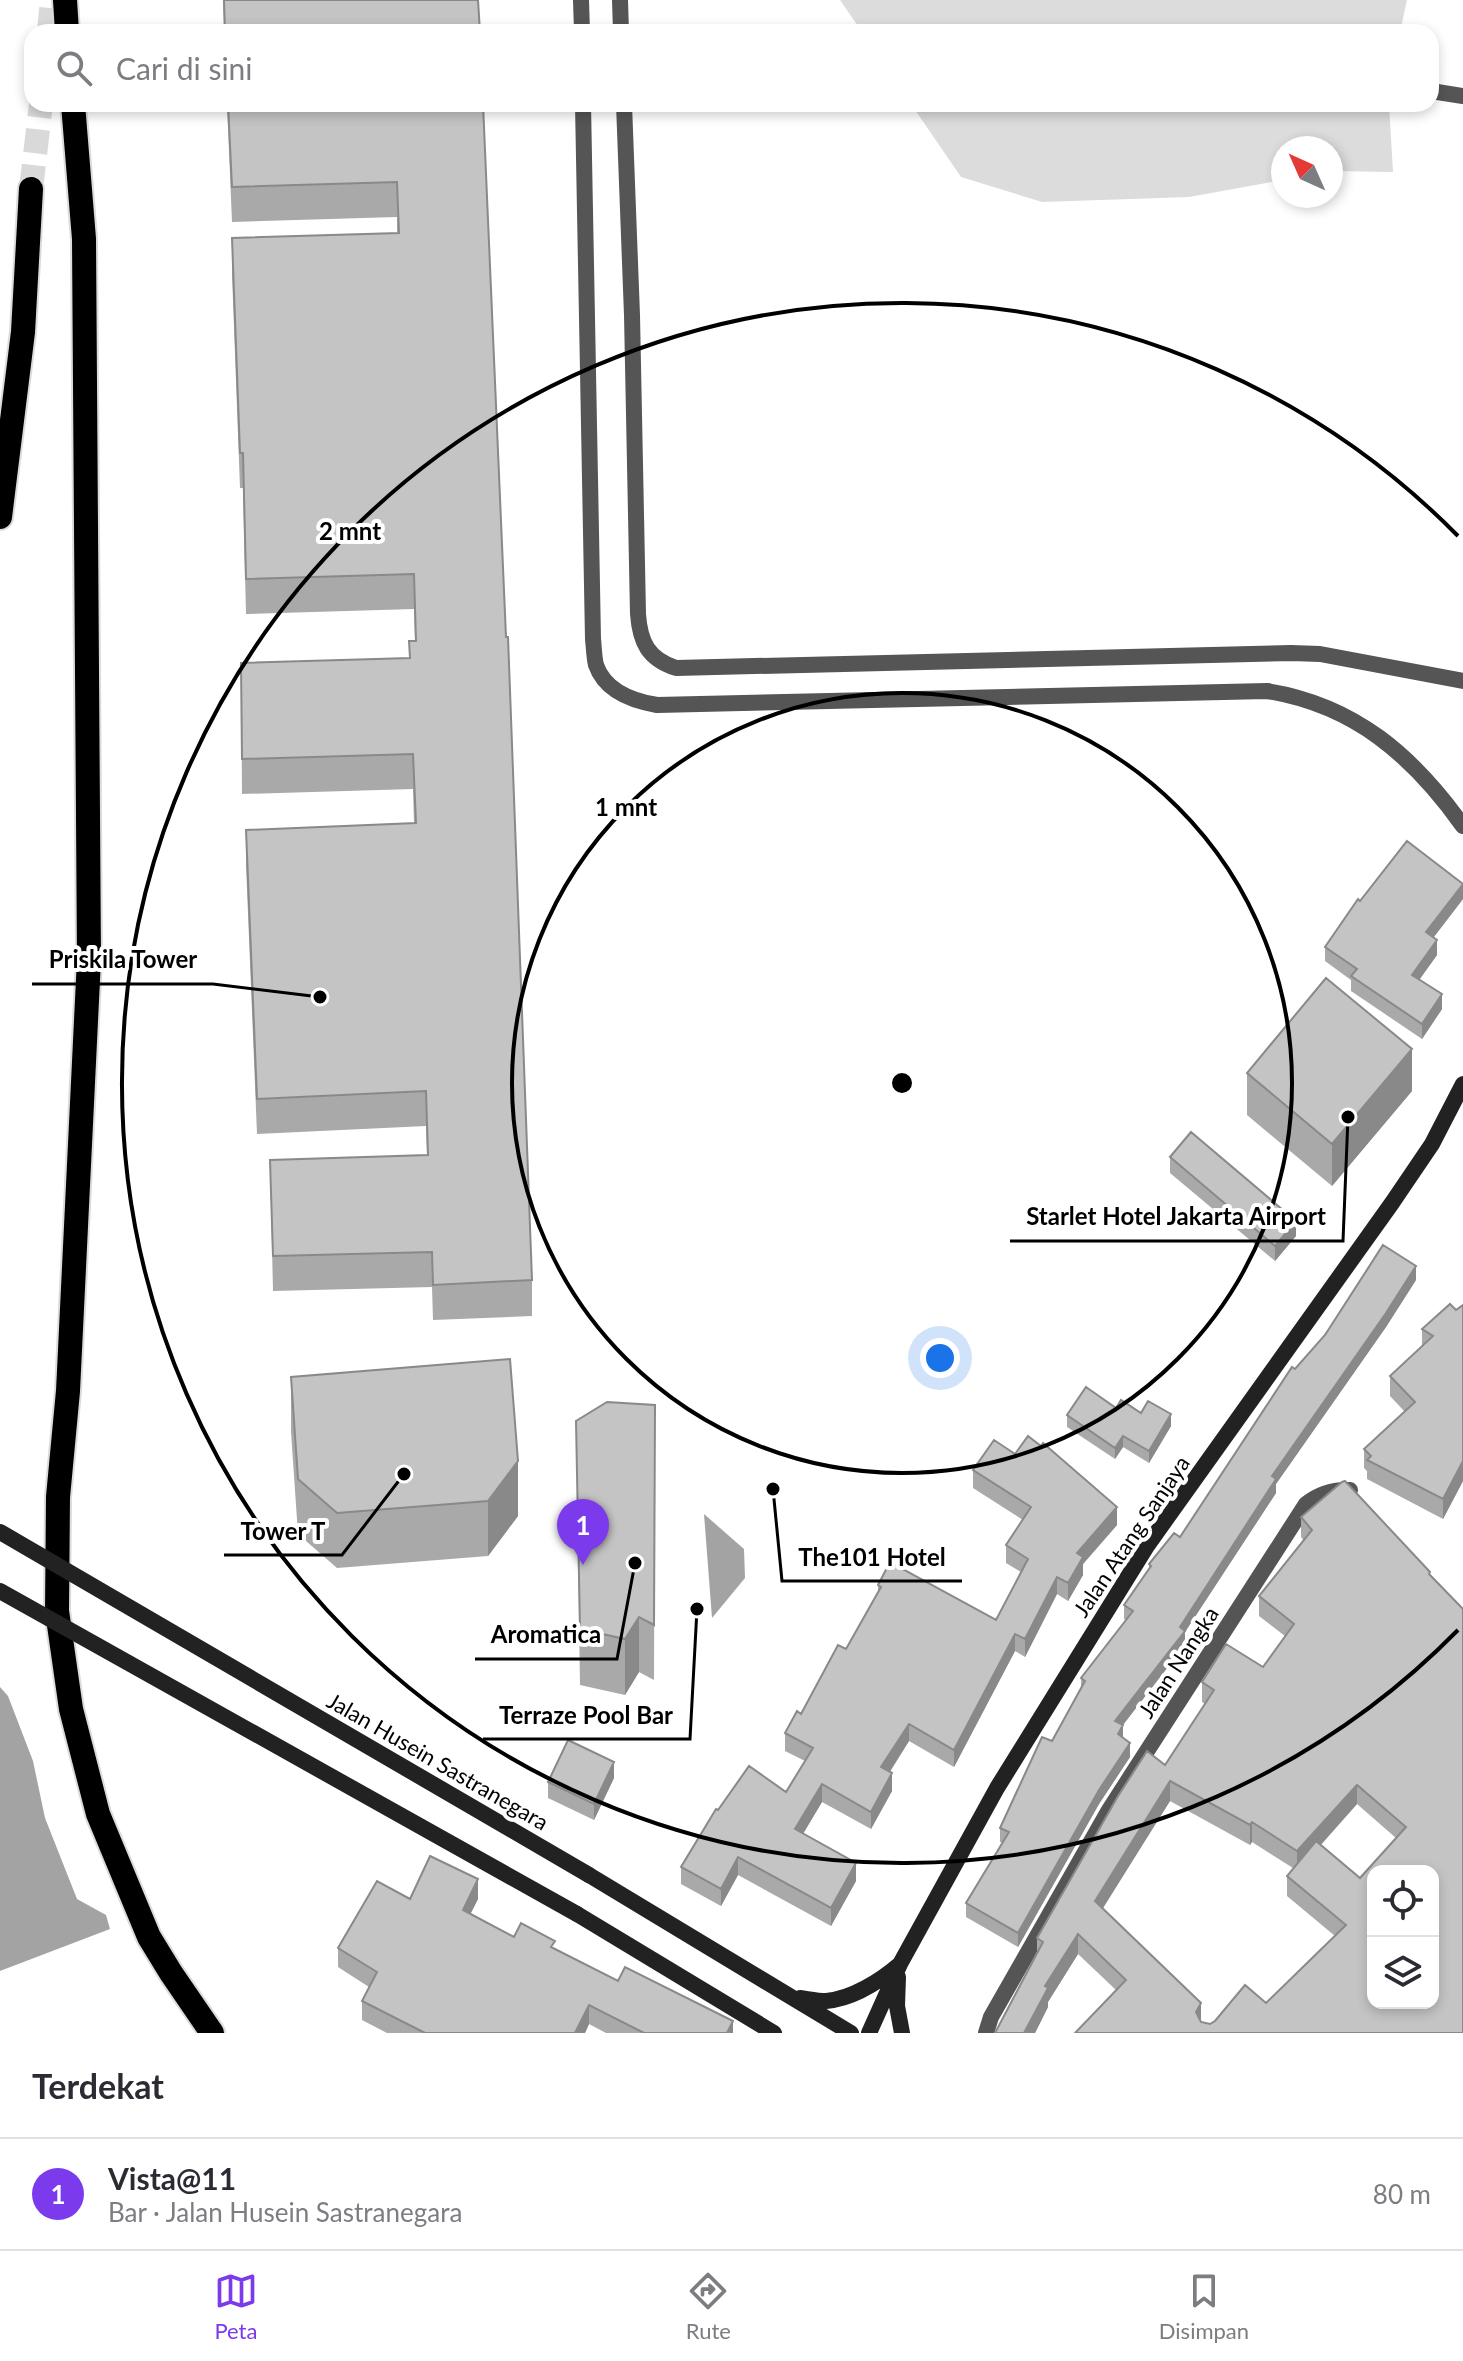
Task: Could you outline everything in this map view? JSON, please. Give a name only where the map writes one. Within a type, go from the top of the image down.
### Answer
[{"type":"highway","points":[[65,0],[66,24]]},
{"type":"highway","points":[[74,112],[84,239],[89,959],[68,1391],[58,1497],[57,1611],[71,1709],[98,1814],[149,1937],[212,2033]]},
{"type":"highway","points":[[0,517],[23,332],[31,189]]},
{"type":"main road","name":"Jalan Atang Sanjaya","points":[[869,2033],[900,1964],[997,1788],[1147,1546],[1392,1203],[1432,1144],[1463,1084]]},
{"type":"main road","name":"Jalan Husein Sastranegara","points":[[0,1532],[589,1875],[851,2033]]},
{"type":"main road","points":[[0,1591],[577,1914],[774,2033]]},
{"type":"main road","points":[[795,1998],[826,2001],[847,1996],[900,1964]]},
{"type":"main road","points":[[900,1964],[897,1996],[902,2033]]},
{"type":"street","points":[[581,0],[582,24]]},
{"type":"street","points":[[620,0],[621,24]]},
{"type":"street","points":[[1439,92],[1463,96]]},
{"type":"street","points":[[583,112],[593,639],[596,665],[615,689],[626,697],[657,705],[1267,691],[1319,703],[1356,721],[1418,771],[1463,826]]},
{"type":"street","points":[[624,112],[639,629],[645,644],[663,663],[676,668],[1291,653],[1320,654],[1463,681]]},
{"type":"street","name":"Jalan Nangka","points":[[986,2033],[991,2017],[1109,1810],[1306,1504],[1319,1494],[1349,1489],[1359,1500]]},
{"type":"shaded area","points":[[840,0],[1407,0],[1402,24],[856,24]]},
{"type":"shaded area","points":[[916,112],[1389,112],[1393,172],[1343,171],[1343,136],[1271,136],[1271,182],[1189,197],[1042,202],[961,177]]},
{"type":"shaded area","points":[[704,1514],[744,1549],[745,1578],[712,1618]]},
{"type":"shaded area","points":[[0,1687],[8,1696],[33,1761],[45,1818],[77,1899],[106,1915],[110,1929],[0,1971]]},
{"type":"building","points":[[224,0],[478,0],[480,24],[225,24]]},
{"type":"building","points":[[228,112],[483,112],[508,637],[532,1280],[433,1285],[432,1252],[273,1256],[270,1160],[428,1155],[426,1091],[257,1099],[246,830],[416,823],[413,754],[242,759],[241,663],[410,658],[409,641],[416,641],[414,574],[246,579],[232,238],[399,233],[397,182],[232,187]]},
{"type":"building","points":[[1407,841],[1463,884],[1426,932],[1437,940],[1412,975],[1442,994],[1422,1024],[1351,976],[1357,969],[1325,947],[1358,899],[1360,901]]},
{"type":"building","points":[[1326,978],[1412,1049],[1332,1144],[1247,1073]]},
{"type":"building","points":[[1191,1132],[1296,1221],[1275,1246],[1170,1157]]},
{"type":"building","points":[[1383,1245],[1416,1266],[1272,1476],[1276,1479],[1180,1627],[1185,1631],[1115,1721],[1123,1725],[1118,1734],[1130,1743],[1099,1790],[1018,1933],[966,1903],[1009,1832],[1000,1828],[1042,1737],[1052,1741],[1085,1681],[1081,1678],[1133,1611],[1124,1605],[1151,1566],[1149,1564],[1174,1533],[1180,1537],[1292,1367],[1295,1369],[1325,1335]]},
{"type":"building","points":[[1450,1304],[1456,1310],[1463,1305],[1463,1461],[1443,1499],[1367,1460],[1371,1456],[1364,1449],[1415,1402],[1390,1376],[1433,1336],[1422,1329]]},
{"type":"building","points":[[510,1359],[518,1461],[488,1501],[337,1513],[298,1479],[291,1377]]},
{"type":"building","points":[[1086,1387],[1116,1408],[1121,1400],[1141,1413],[1148,1401],[1171,1414],[1149,1451],[1123,1436],[1115,1448],[1067,1415]]},
{"type":"building","points":[[607,1402],[655,1405],[654,1625],[639,1617],[625,1639],[580,1629],[576,1421]]},
{"type":"building","points":[[1028,1436],[1041,1446],[1043,1443],[1117,1507],[1077,1553],[1083,1557],[1068,1583],[1057,1577],[1025,1639],[1015,1634],[954,1750],[909,1724],[881,1767],[892,1773],[871,1812],[822,1784],[795,1829],[856,1863],[831,1908],[738,1857],[721,1889],[681,1867],[716,1809],[749,1766],[786,1792],[813,1748],[785,1733],[797,1711],[801,1714],[838,1645],[846,1649],[881,1587],[878,1585],[890,1562],[996,1620],[1028,1559],[1006,1545],[1031,1507],[973,1470],[994,1440],[1015,1454]]},
{"type":"building","points":[[1345,1481],[1463,1609],[1463,2033],[1075,2033],[1126,1980],[1078,1934],[1045,1986],[1048,1988],[1024,2033],[995,2033],[1043,1942],[1037,1938],[1147,1751],[1165,1765],[1214,1690],[1202,1682],[1226,1644],[1263,1667],[1294,1624],[1259,1596],[1312,1530],[1301,1517]],"holes":[[[1170,1781],[1250,1825],[1252,1822],[1297,1851],[1357,1785],[1406,1827],[1372,1865],[1439,1865],[1439,2009],[1367,2009],[1367,1870],[1360,1878],[1316,1841],[1287,1876],[1346,1925],[1266,2003],[1245,1985],[1215,2021],[1210,2024],[1201,2022],[1196,2012],[1201,2003],[1095,1901]]]},
{"type":"building","points":[[568,1740],[614,1762],[594,1804],[548,1782]]},
{"type":"building","points":[[430,1856],[478,1879],[463,1910],[514,1937],[521,1923],[555,1941],[551,1947],[618,1981],[625,1967],[733,2021],[727,2033],[644,2033],[589,2005],[575,2033],[425,2033],[362,2001],[377,1972],[338,1948],[377,1881],[410,1899]]},
{"type":"tunnel","points":[[50,24],[52,0]]},
{"type":"tunnel","points":[[31,189],[40,112]]},
{"type":"place","name":"Priskila Tower","points":[[320,997]]},
{"type":"place","name":"Starlet Hotel Jakarta Airport","points":[[1348,1117]]},
{"type":"place","name":"Tower T","points":[[404,1474]]},
{"type":"place","name":"The101 Hotel","points":[[773,1489]]},
{"type":"place","name":"Aromatica","points":[[635,1563]]},
{"type":"place","name":"Vista@11","points":[[583,1565]]},
{"type":"place","name":"Terraze Pool Bar","points":[[697,1609]]}]
